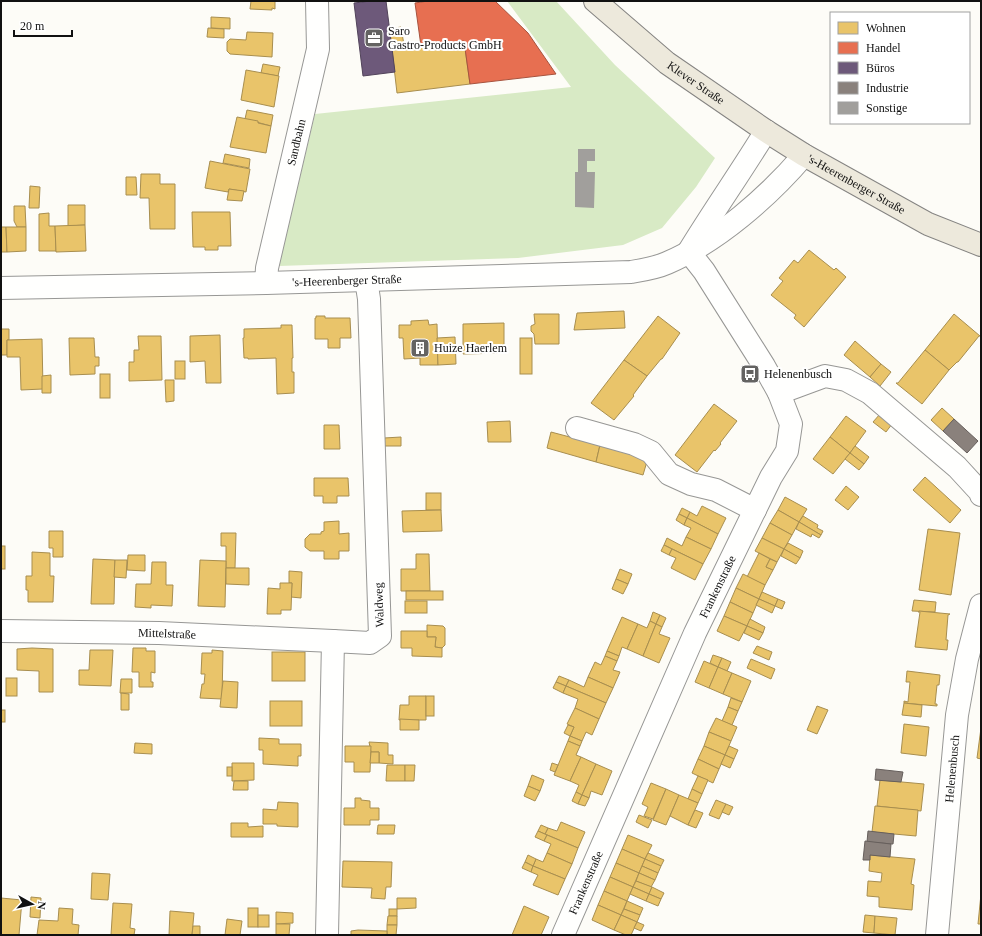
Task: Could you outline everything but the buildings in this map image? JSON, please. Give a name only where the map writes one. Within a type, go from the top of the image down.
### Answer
[{"type":"main road","name":"Klever Straße","points":[[595,1],[667,63],[766,131],[804,155]]},
{"type":"main road","name":"'s-Heerenberger Straße","points":[[804,155],[928,224],[981,245]]},
{"type":"street","name":"Sandbahn","points":[[266,283],[267,268],[318,49],[317,1]]},
{"type":"street","points":[[689,252],[714,210],[724,197],[766,131]]},
{"type":"street","name":"'s-Heerenberger Straße","points":[[1,288],[266,283],[631,272],[666,264],[706,244],[784,179],[804,155]]},
{"type":"street","name":"Frankenstraße","points":[[563,935],[694,633],[771,477],[787,451],[791,424],[779,393],[764,366],[704,271],[689,252]]},
{"type":"street","name":"Waldweg","points":[[333,641],[370,643],[380,636],[370,299],[366,280]]},
{"type":"street","points":[[779,393],[824,376],[846,380],[870,393],[951,462],[980,492],[981,495]]},
{"type":"street","points":[[577,428],[634,444],[651,452],[669,474],[691,484],[716,490],[755,510]]},
{"type":"street","name":"Helenenbusch","points":[[937,935],[957,715],[967,659],[981,605]]},
{"type":"street","name":"Mittelstraße","points":[[1,631],[159,633],[333,641]]},
{"type":"street","points":[[327,935],[333,641]]},
{"type":"green space","points":[[507,1],[556,1],[615,65],[715,158],[696,187],[662,228],[623,245],[518,258],[279,266],[315,114],[571,87]]},
{"type":"place","name":"Saro Gastro-Products GmbH","points":[[374,38]]},
{"type":"place","name":"Huize Haerlem","points":[[420,348]]},
{"type":"place","name":"Helenenbusch","points":[[750,374]]}]
